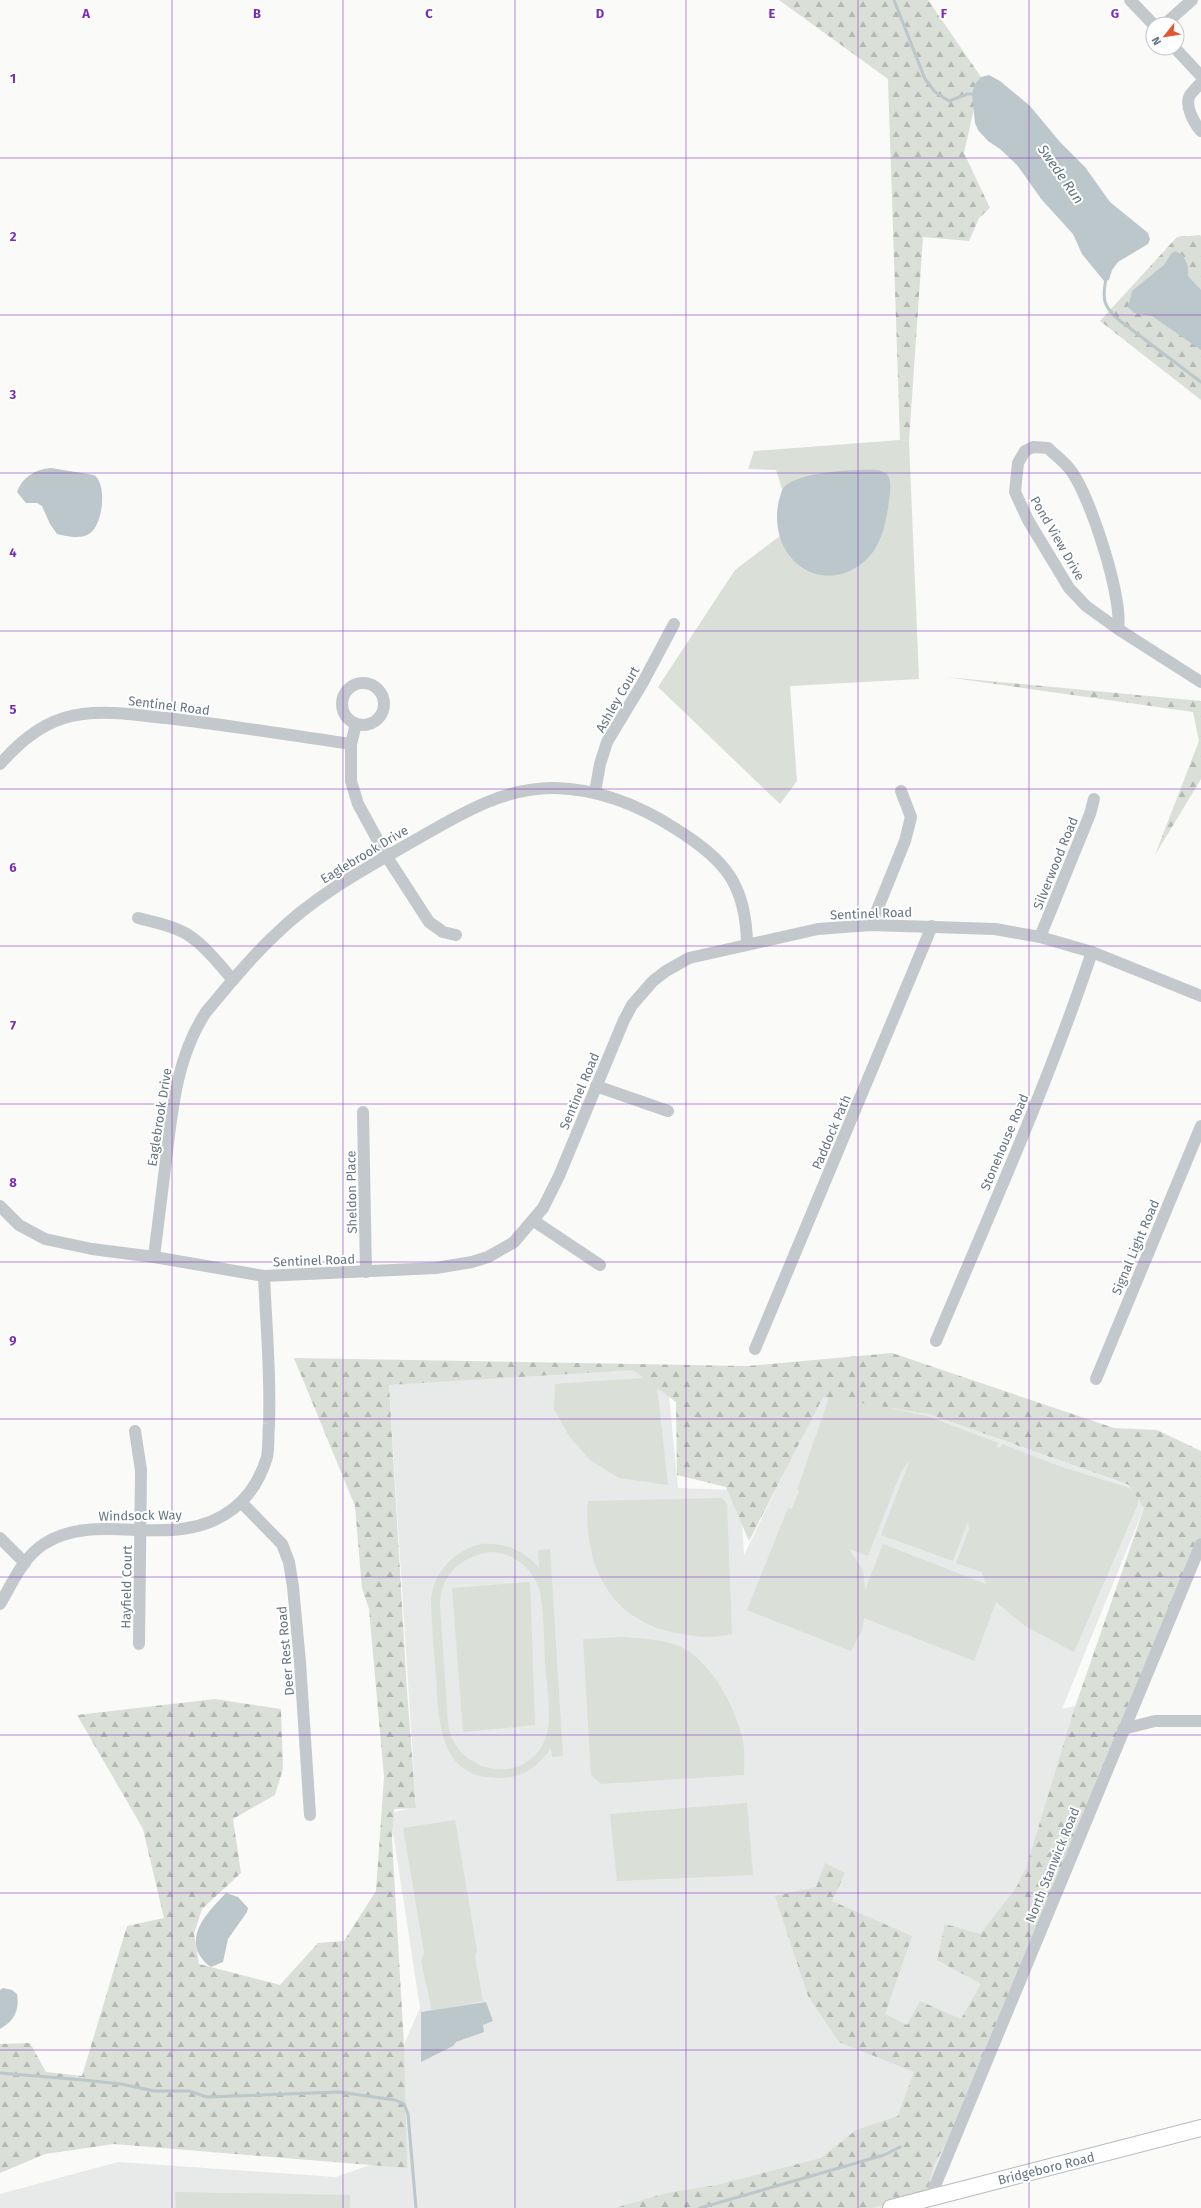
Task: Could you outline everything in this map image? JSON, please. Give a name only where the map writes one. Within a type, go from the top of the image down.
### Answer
[{"type":"main road","name":"Bridgeboro Road","points":[[891,2208],[1201,2128]]},
{"type":"street","points":[[1130,0],[1145,16]]},
{"type":"street","points":[[1174,16],[1192,0]]},
{"type":"street","points":[[1182,56],[1201,76]]},
{"type":"street","points":[[1201,83],[1189,96],[1189,106],[1193,119],[1201,131]]},
{"type":"street","name":"Pond View Drive","points":[[1118,629],[1120,618],[1117,596],[1086,496],[1071,471],[1048,448],[1033,447],[1025,451],[1018,463],[1015,492],[1028,520],[1069,588],[1086,606],[1118,629],[1201,682]]},
{"type":"street","name":"Ashley Court","points":[[595,792],[600,764],[607,742],[642,684],[674,624]]},
{"type":"street","name":"Sentinel Road","points":[[0,764],[15,747],[37,730],[63,718],[92,712],[107,712],[190,721],[350,744]]},
{"type":"street","points":[[356,724],[350,744],[351,781],[358,804],[387,857],[429,922],[443,932],[456,935]]},
{"type":"street","name":"Eaglebrook Drive","points":[[154,1257],[171,1117],[182,1062],[197,1025],[206,1012],[233,980],[274,936],[309,905],[334,887],[472,808],[521,791],[554,788],[595,792],[619,799],[652,813],[709,854],[731,876],[738,888],[746,920],[747,944]]},
{"type":"street","points":[[872,925],[905,842],[910,817],[901,791]]},
{"type":"street","name":"Silverwood Road","points":[[1040,937],[1090,814],[1094,799]]},
{"type":"street","points":[[138,918],[162,924],[186,934],[214,957],[233,980]]},
{"type":"street","name":"Sentinel Road","points":[[0,1206],[19,1225],[45,1239],[92,1249],[154,1257],[264,1276],[436,1268],[472,1262],[488,1257],[514,1242],[534,1221],[543,1208],[559,1176],[624,1020],[632,1005],[653,981],[666,971],[689,958],[818,929],[872,925],[995,929],[1040,937],[1092,952],[1201,996]]},
{"type":"street","name":"Paddock Path","points":[[755,1349],[932,926]]},
{"type":"street","name":"Stonehouse Road","points":[[936,1341],[1040,1094],[1067,1024],[1092,952]]},
{"type":"street","points":[[596,1086],[668,1111]]},
{"type":"street","name":"Sheldon Place","points":[[363,1112],[366,1272]]},
{"type":"street","name":"Signal Light Road","points":[[1096,1379],[1201,1126]]},
{"type":"street","points":[[534,1221],[600,1265]]},
{"type":"street","name":"Windsock Way","points":[[0,1604],[24,1563],[44,1544],[70,1532],[99,1530],[170,1531],[197,1527],[221,1518],[242,1502],[257,1481],[267,1456],[269,1409],[264,1276]]},
{"type":"street","name":"Hayfield Court","points":[[135,1431],[141,1470],[142,1531],[139,1644]]},
{"type":"street","name":"Deer Rest Road","points":[[242,1502],[282,1544],[289,1562],[293,1586],[300,1662],[310,1815]]},
{"type":"street","points":[[0,1538],[24,1563]]},
{"type":"street","name":"North Stanwick Road","points":[[930,2198],[1123,1729],[1201,1544]]},
{"type":"street","points":[[1123,1729],[1155,1721],[1201,1721]]},
{"type":"shaded area","points":[[666,1365],[678,1488],[740,1490],[744,1555],[826,1387],[921,1411],[1150,1493],[1062,1709],[1140,1691],[930,2198],[890,2208],[0,2208],[0,2194],[118,2162],[336,2177],[406,2152],[401,2051],[420,2008],[390,1813],[416,1807],[389,1385]]},
{"type":"green space","points":[[779,0],[928,0],[981,77],[964,153],[990,208],[979,218],[969,241],[923,237],[909,441],[900,440],[888,79]]},
{"type":"green space","points":[[1200,235],[1201,400],[1100,321],[1177,237]]},
{"type":"green space","points":[[900,440],[909,441],[919,679],[790,686],[797,781],[780,804],[658,687],[735,570],[785,532],[785,499],[776,470],[748,469],[754,451]]},
{"type":"green space","points":[[946,677],[1201,701],[1201,779],[1155,855],[1199,741],[1193,712]]},
{"type":"green space","points":[[892,1353],[1114,1428],[1157,1430],[1201,1451],[1201,1537],[1138,1687],[975,2095],[934,2164],[927,2194],[872,2208],[615,2208],[667,2193],[717,2185],[821,2158],[856,2130],[898,2116],[914,2072],[839,2042],[808,1996],[775,1896],[816,1887],[825,1863],[845,1873],[832,1901],[912,1936],[885,2014],[907,2025],[920,2001],[961,2019],[981,1984],[937,1960],[945,1924],[980,1934],[1016,1888],[1026,1868],[1074,1710],[1144,1508],[1129,1485],[929,1414],[823,1397],[749,1541],[726,1487],[677,1475],[676,1402],[633,1370],[389,1385],[407,1691],[416,1808],[394,1809],[392,1839],[404,2045],[407,2168],[114,2144],[45,2154],[0,2173],[0,2044],[30,2043],[46,2072],[82,2076],[127,1926],[164,1918],[143,1829],[77,1715],[215,1699],[281,1709],[283,1769],[275,1795],[233,1819],[241,1873],[202,1909],[194,1934],[199,1964],[280,1985],[318,1943],[344,1941],[376,1891],[384,1777],[369,1609],[362,1588],[355,1506],[294,1358],[747,1366]]},
{"type":"green space","points":[[656,1377],[668,1485],[619,1478],[590,1460],[569,1436],[554,1409],[555,1384]]},
{"type":"green space","points":[[830,1395],[927,1416],[998,1443],[997,1447],[1000,1448],[1002,1444],[1059,1466],[1129,1488],[1138,1495],[1138,1504],[1074,1652],[1025,1626],[996,1602],[974,1661],[864,1618],[862,1630],[851,1651],[747,1610],[788,1508],[792,1509],[799,1491],[797,1490]],"holes":[[[910,1460],[881,1535],[953,1561],[968,1521],[969,1529],[956,1563],[982,1572],[986,1584],[883,1544],[865,1590],[863,1570],[849,1549],[868,1556],[901,1472]]]},
{"type":"green space","points":[[722,1498],[727,1504],[732,1634],[717,1637],[692,1636],[654,1627],[634,1616],[618,1603],[596,1568],[590,1547],[588,1501]]},
{"type":"green space","points":[[481,1544],[498,1544],[513,1548],[527,1556],[539,1568],[538,1550],[550,1549],[563,1756],[552,1757],[551,1748],[535,1766],[521,1774],[506,1778],[478,1775],[463,1768],[453,1757],[446,1744],[441,1728],[432,1631],[432,1593],[439,1574],[446,1565],[461,1552]],"holes":[[[493,1552],[501,1553],[515,1559],[527,1568],[532,1574],[539,1588],[543,1615],[549,1714],[546,1737],[534,1757],[520,1766],[505,1769],[490,1768],[475,1762],[462,1753],[453,1740],[448,1723],[440,1607],[444,1586],[454,1569],[462,1562],[472,1557]]]},
{"type":"green space","points":[[530,1582],[535,1725],[463,1732],[452,1588]]},
{"type":"green space","points":[[624,1637],[674,1644],[692,1654],[713,1675],[729,1702],[740,1729],[744,1746],[744,1775],[601,1784],[591,1775],[583,1639]]},
{"type":"green space","points":[[747,1803],[753,1875],[617,1881],[610,1814]]},
{"type":"green space","points":[[455,1820],[477,1951],[475,1957],[483,2001],[432,2011],[421,1961],[424,1952],[403,1828]]},
{"type":"green space","points":[[175,2192],[350,2195],[350,2208],[176,2208]]},
{"type":"water","points":[[989,75],[1000,81],[1030,106],[1060,142],[1085,167],[1110,202],[1148,233],[1150,239],[1148,244],[1118,262],[1112,270],[1109,280],[1104,281],[1082,254],[1073,234],[1042,200],[1017,165],[1000,149],[988,141],[978,130],[975,123],[972,94],[975,84],[981,77]]},
{"type":"water","points":[[1175,251],[1183,255],[1188,267],[1188,276],[1201,290],[1201,350],[1152,316],[1134,313],[1128,307],[1132,291],[1164,265],[1171,254]]},
{"type":"water","points":[[51,468],[94,475],[98,480],[101,487],[102,496],[100,516],[97,524],[87,535],[76,537],[57,534],[50,524],[42,506],[37,503],[26,503],[17,492],[22,482],[30,475],[40,470]]},
{"type":"water","points":[[857,470],[879,470],[887,474],[890,481],[888,508],[880,539],[873,552],[867,559],[851,570],[842,574],[833,575],[813,573],[794,561],[782,543],[777,522],[779,500],[785,486],[793,481],[817,474]]},
{"type":"water","points":[[226,1893],[238,1897],[248,1908],[247,1912],[228,1939],[223,1962],[211,1967],[206,1964],[200,1956],[196,1947],[196,1938],[198,1930],[207,1914]]},
{"type":"water","points":[[3,1988],[12,1990],[17,1994],[18,2005],[12,2019],[0,2029],[0,1990]]},
{"type":"water","points":[[486,2002],[493,2021],[483,2025],[484,2032],[456,2042],[453,2046],[421,2062],[421,2012]]},
{"type":"waterway","name":"Swede Run","points":[[894,0],[925,79],[935,92],[949,101],[967,94],[976,94]]},
{"type":"waterway","name":"Swede Run","points":[[1106,279],[1104,292],[1105,302],[1114,315],[1201,382]]},
{"type":"waterway","points":[[0,2073],[121,2084],[154,2091],[189,2091],[207,2097],[339,2092],[395,2100],[404,2104],[408,2114],[416,2208]]},
{"type":"waterway","points":[[700,2208],[884,2155],[900,2147]]}]
